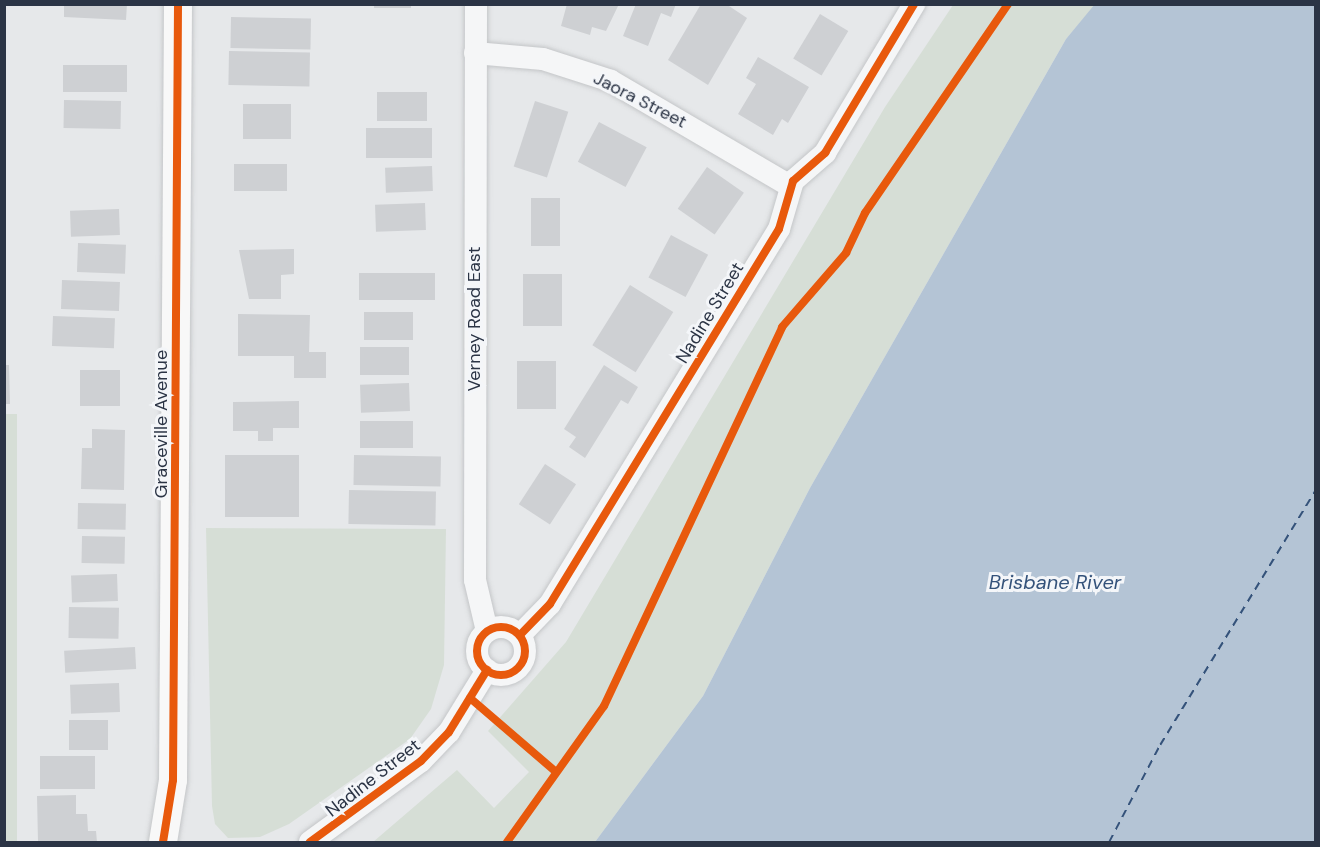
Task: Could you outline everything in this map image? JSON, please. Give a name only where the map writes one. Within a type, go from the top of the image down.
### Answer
[{"type":"main road","name":"Graceville Avenue","points":[[163,843],[173,780],[178,4]]},
{"type":"street","name":"Verney Road East","points":[[476,4],[475,580],[486,631]]},
{"type":"street","points":[[790,186],[825,153],[914,4]]},
{"type":"street","name":"Jaora Street","points":[[475,53],[543,58],[611,81],[790,186]]},
{"type":"street","name":"Nadine Street","points":[[520,635],[550,604],[779,230],[790,186]]},
{"type":"street","points":[[508,627],[520,635],[525,650],[521,665],[509,674],[487,670],[477,651],[486,631],[508,627]]},
{"type":"street","name":"Nadine Street","points":[[310,843],[421,761],[449,732],[487,670]]},
{"type":"shaded area","points":[[953,5],[1095,5],[1066,39],[810,488],[703,696],[595,842],[373,842],[457,770],[494,808],[529,772],[488,731],[566,642],[885,107]]},
{"type":"shaded area","points":[[5,414],[17,414],[17,842],[5,842]]},
{"type":"shaded area","points":[[206,528],[446,529],[444,665],[431,709],[410,739],[289,824],[260,837],[228,838],[215,824],[212,806]]},
{"type":"water","name":"Brisbane River","points":[[1095,4],[1315,5],[1315,842],[595,842],[703,696],[810,488],[1066,39]]},
{"type":"building","points":[[64,4],[127,4],[126,20],[64,17]]},
{"type":"building","points":[[374,4],[411,4],[411,8],[374,8]]},
{"type":"building","points":[[567,4],[619,4],[606,31],[592,27],[590,35],[561,26]]},
{"type":"building","points":[[636,4],[676,4],[671,17],[661,13],[648,46],[623,36]]},
{"type":"building","points":[[701,4],[726,4],[747,18],[708,85],[668,60]]},
{"type":"building","points":[[820,14],[848,31],[822,76],[793,59]]},
{"type":"building","points":[[231,17],[311,18],[310,49],[230,48]]},
{"type":"building","points":[[229,51],[310,52],[309,86],[228,85]]},
{"type":"building","points":[[758,57],[809,87],[788,123],[782,119],[773,135],[738,114],[756,84],[746,78]]},
{"type":"building","points":[[63,65],[127,65],[127,92],[63,92]]},
{"type":"building","points":[[377,92],[427,92],[427,121],[377,121]]},
{"type":"building","points":[[64,100],[121,101],[121,129],[64,128]]},
{"type":"building","points":[[535,101],[568,112],[547,177],[514,167]]},
{"type":"building","points":[[243,104],[291,104],[291,139],[243,139]]},
{"type":"building","points":[[599,122],[647,147],[626,187],[578,162]]},
{"type":"building","points":[[366,128],[432,128],[432,158],[366,158]]},
{"type":"building","points":[[234,164],[287,164],[287,191],[234,191]]},
{"type":"building","points":[[432,166],[433,191],[386,193],[385,168]]},
{"type":"building","points":[[707,167],[744,193],[715,235],[678,209]]},
{"type":"building","points":[[531,198],[560,198],[560,246],[531,246]]},
{"type":"building","points":[[425,203],[426,230],[376,232],[375,205]]},
{"type":"building","points":[[119,209],[120,235],[71,237],[70,211]]},
{"type":"building","points":[[671,235],[708,255],[686,297],[648,277]]},
{"type":"building","points":[[78,243],[126,245],[125,274],[77,272]]},
{"type":"building","points":[[294,249],[294,274],[281,275],[281,299],[249,299],[239,250]]},
{"type":"building","points":[[359,273],[435,273],[435,300],[359,300]]},
{"type":"building","points":[[523,274],[562,274],[562,326],[523,326]]},
{"type":"building","points":[[62,280],[120,282],[119,311],[61,309]]},
{"type":"building","points":[[630,285],[673,312],[636,372],[592,345]]},
{"type":"building","points":[[364,312],[413,312],[413,340],[364,340]]},
{"type":"building","points":[[238,314],[310,315],[309,352],[326,352],[326,378],[294,378],[294,356],[238,356]]},
{"type":"building","points":[[53,316],[115,318],[114,348],[52,346]]},
{"type":"building","points":[[360,347],[409,347],[409,375],[360,375]]},
{"type":"building","points":[[517,361],[556,361],[556,409],[517,409]]},
{"type":"building","points":[[4,365],[9,365],[10,404],[4,404]]},
{"type":"building","points":[[604,365],[638,387],[628,404],[621,400],[585,458],[569,447],[576,437],[564,429]]},
{"type":"building","points":[[80,370],[120,370],[120,406],[80,406]]},
{"type":"building","points":[[409,383],[410,411],[361,413],[360,385]]},
{"type":"building","points":[[299,401],[299,428],[273,428],[273,441],[258,441],[258,431],[233,431],[233,402]]},
{"type":"building","points":[[360,421],[413,421],[413,448],[360,448]]},
{"type":"building","points":[[92,429],[125,430],[124,490],[81,489],[82,448],[92,448]]},
{"type":"building","points":[[225,455],[299,455],[299,517],[225,517]]},
{"type":"building","points":[[354,455],[441,457],[440,487],[353,485]]},
{"type":"building","points":[[545,464],[576,484],[550,524],[519,504]]},
{"type":"building","points":[[349,490],[436,492],[435,526],[348,524]]},
{"type":"building","points":[[78,503],[126,504],[126,530],[78,529]]},
{"type":"building","points":[[82,536],[125,537],[125,564],[82,563]]},
{"type":"building","points":[[117,574],[118,601],[72,603],[71,576]]},
{"type":"building","points":[[69,607],[119,608],[118,639],[68,638]]},
{"type":"building","points":[[135,647],[136,669],[65,673],[64,651]]},
{"type":"building","points":[[119,683],[120,712],[71,714],[70,685]]},
{"type":"building","points":[[69,720],[108,720],[108,750],[69,750]]},
{"type":"building","points":[[40,756],[95,756],[95,789],[40,789]]},
{"type":"building","points":[[76,795],[76,814],[87,814],[88,831],[96,831],[97,842],[38,842],[37,796]]},
{"type":"ferry route","points":[[1109,842],[1160,745],[1316,489]]},
{"type":"cycle path","points":[[163,842],[173,780],[178,4]]},
{"type":"cycle path","points":[[520,635],[550,604],[779,229],[793,181],[825,153],[914,4]]},
{"type":"cycle path","points":[[507,842],[604,706],[782,327],[846,253],[865,213],[1008,4]]},
{"type":"cycle path","points":[[496,627],[506,627],[518,634],[525,646],[525,651],[525,656],[518,668],[506,675],[496,675],[481,664],[477,656],[477,646],[488,631],[496,627]]},
{"type":"cycle path","points":[[310,842],[421,761],[449,732],[487,670]]},
{"type":"cycle path","points":[[470,698],[555,771]]}]
